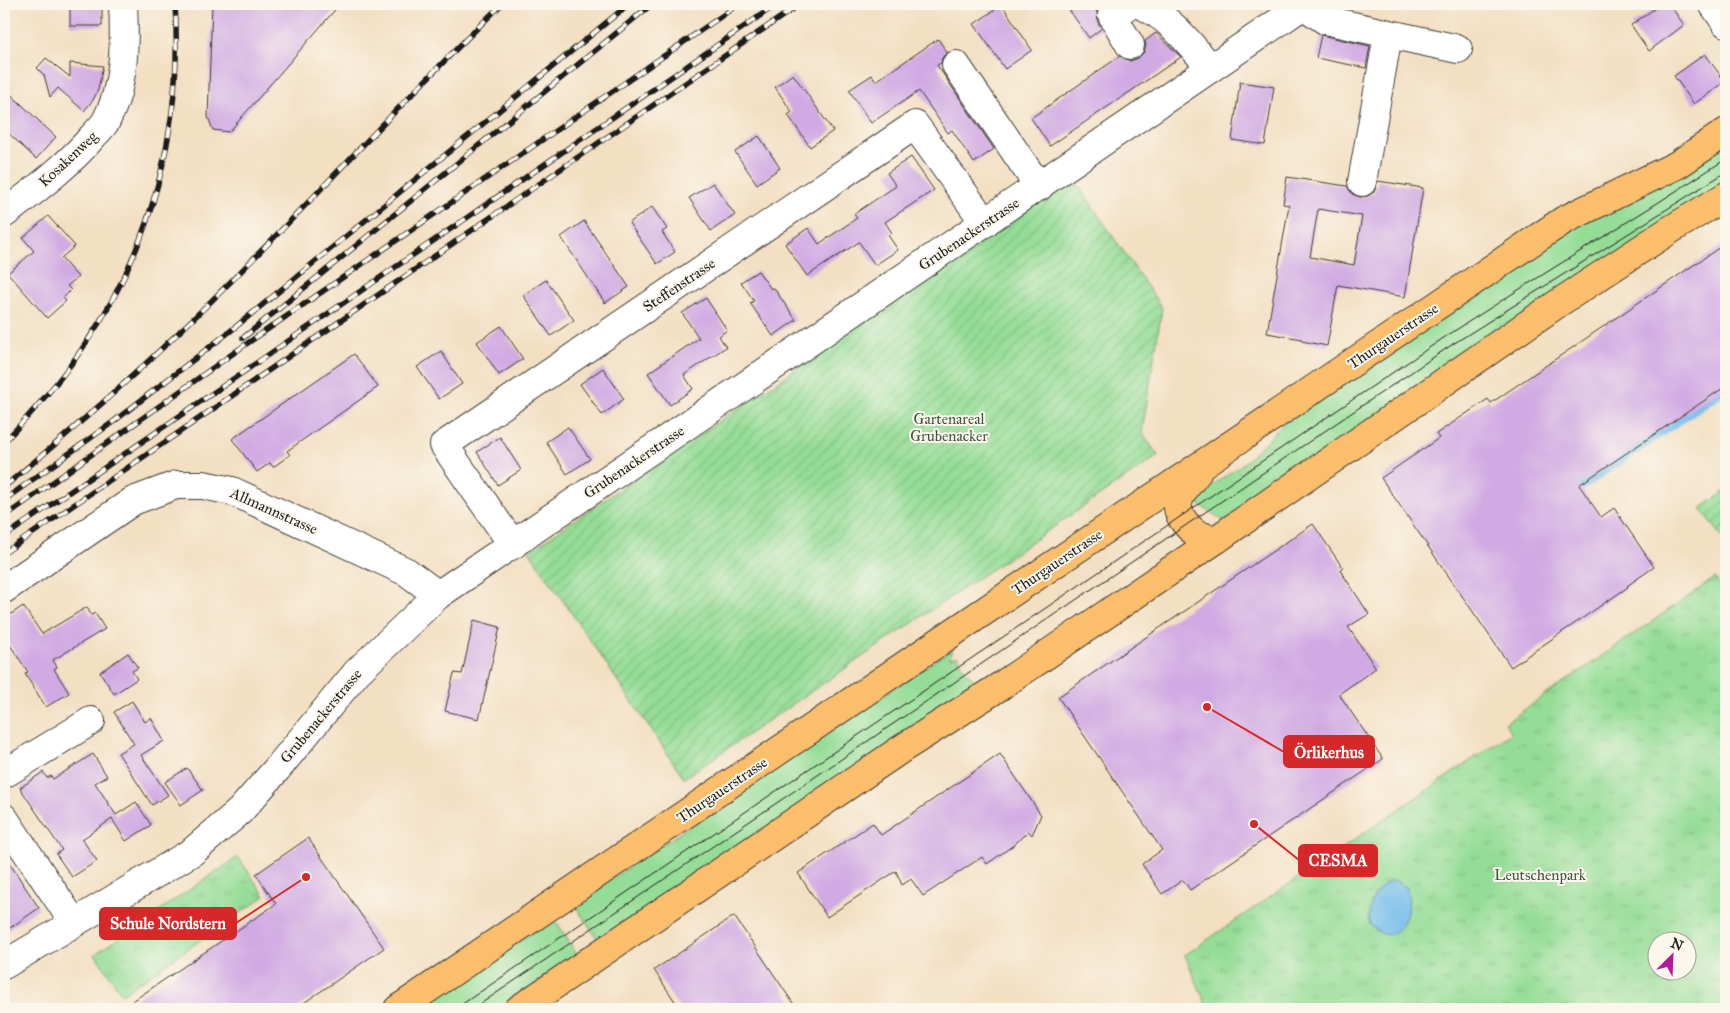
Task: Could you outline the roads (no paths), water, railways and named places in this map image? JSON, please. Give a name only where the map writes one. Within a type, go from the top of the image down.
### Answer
[{"type":"main road","name":"Thurgauerstrasse","points":[[398,1009],[964,624],[1564,220],[1677,164],[1726,132]]},
{"type":"main road","points":[[519,1009],[903,748],[999,687],[1217,539],[1560,302],[1726,196]]},
{"type":"main road","points":[[1202,465],[1181,497],[1178,509],[1183,519],[1193,531],[1200,536],[1217,539]]},
{"type":"street","name":"Kosakenweg","points":[[4,214],[83,149],[106,121],[119,88],[124,32],[123,4]]},
{"type":"street","points":[[1130,45],[1112,15],[1131,4]]},
{"type":"street","points":[[1139,4],[1151,9],[1176,28],[1210,67]]},
{"type":"street","points":[[1304,4],[1325,20],[1458,50]]},
{"type":"street","name":"Grubenackerstrasse","points":[[4,965],[192,852],[240,811],[357,672],[438,595],[1304,4]]},
{"type":"street","points":[[1713,4],[1726,22]]},
{"type":"street","points":[[1362,182],[1388,35]]},
{"type":"street","points":[[956,65],[1039,186]]},
{"type":"street","name":"Steffenstrasse","points":[[513,545],[444,445],[915,125],[985,223]]},
{"type":"street","name":"Allmannstrasse","points":[[4,589],[133,501],[176,485],[203,485],[232,491],[407,572],[438,595]]},
{"type":"street","points":[[4,774],[91,721]]},
{"type":"street","points":[[4,818],[74,923]]},
{"type":"water","points":[[1397,881],[1407,888],[1408,908],[1401,926],[1395,932],[1388,934],[1379,932],[1370,925],[1369,912],[1376,894],[1385,884]]},
{"type":"waterway","points":[[1582,487],[1726,389]]},
{"type":"tram line","points":[[455,1009],[1445,337],[1726,159]]},
{"type":"tram line","points":[[473,1009],[1453,344],[1726,172]]},
{"type":"railway","points":[[4,442],[46,396],[84,346],[108,308],[128,267],[145,225],[158,183],[168,139],[174,94],[175,4]]},
{"type":"railway","points":[[4,487],[101,404],[195,317],[424,81],[502,4]]},
{"type":"railway","points":[[4,500],[113,422],[233,329],[629,4]]},
{"type":"railway","points":[[243,338],[652,4]]},
{"type":"railway","points":[[4,517],[242,347],[739,4]]},
{"type":"railway","points":[[4,537],[777,4]]},
{"type":"railway","points":[[4,553],[800,4]]},
{"type":"place","name":"Örlikerhus","points":[[1207,707]]},
{"type":"place","name":"CESMA","points":[[1254,824]]},
{"type":"place","name":"Schule Nordstern","points":[[306,877]]},
{"type":"park label","name":"Gartenareal Grubenacker","points":[[949,428]]},
{"type":"park label","name":"Leutschenpark","points":[[1540,875]]}]
